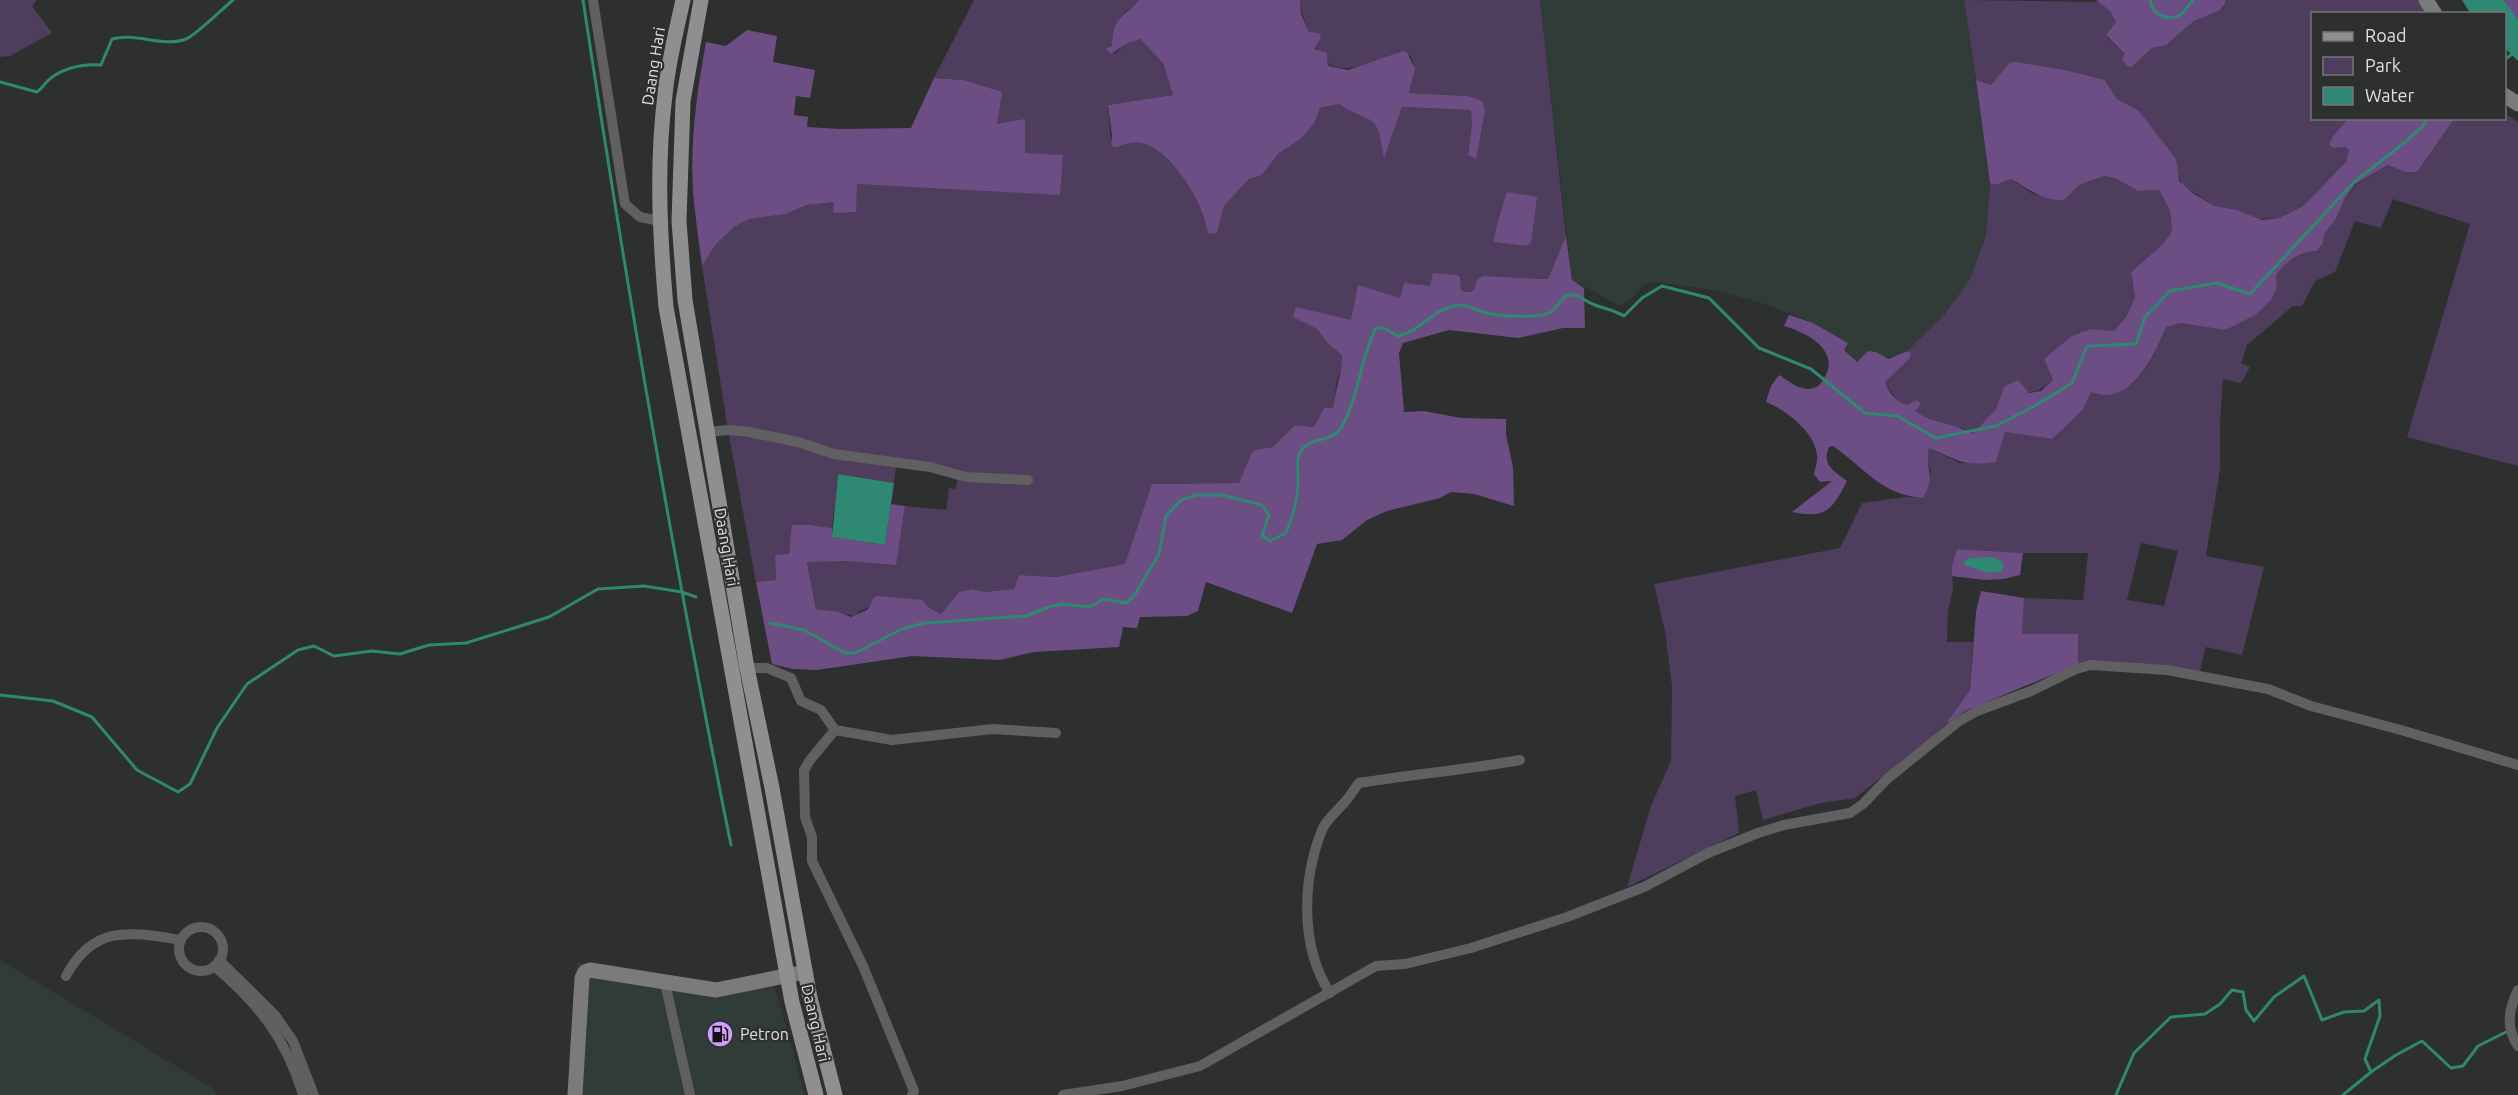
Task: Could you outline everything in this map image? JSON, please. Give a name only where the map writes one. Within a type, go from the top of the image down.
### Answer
[{"type":"main road","name":"Daang Hari","points":[[683,0],[664,97],[660,221],[666,307],[787,976],[796,1022],[816,1095]]},
{"type":"main road","name":"Daang Hari","points":[[701,0],[683,101],[679,221],[685,300],[747,668],[772,788],[805,972],[835,1095]]},
{"type":"street","points":[[593,0],[625,204],[640,217],[660,221]]},
{"type":"street","points":[[708,432],[728,430],[749,432],[798,442],[834,454],[930,467],[966,477],[1028,480]]},
{"type":"street","points":[[1063,1095],[1122,1086],[1200,1066],[1376,966],[1405,964],[1471,948],[1568,917],[1644,887],[1708,853],[1758,833],[1784,825],[1850,813],[1863,804],[1887,779],[1959,722],[1977,711],[2091,665],[2167,670],[2268,689],[2311,706],[2518,765]]},
{"type":"street","points":[[747,668],[767,668],[791,678],[801,701],[821,710],[835,730],[892,740],[993,729],[1056,733]]},
{"type":"street","points":[[835,730],[804,770],[805,817],[813,849],[812,861],[863,966],[914,1091],[912,1095]]},
{"type":"street","points":[[1330,993],[1315,961],[1306,912],[1308,882],[1322,829],[1333,814],[1344,804],[1359,783],[1423,773],[1475,769],[1520,760]]},
{"type":"street","points":[[197,927],[211,929],[217,933],[223,947],[217,963],[201,971],[187,966],[179,954],[184,934],[197,927]]},
{"type":"street","points":[[66,976],[84,950],[93,943],[113,936],[131,932],[181,940]]},
{"type":"street","points":[[217,963],[278,1034],[285,1046],[303,1095]]},
{"type":"street","points":[[217,963],[275,1015],[293,1041],[314,1095]]},
{"type":"street","points":[[575,1095],[583,975],[590,970],[716,990],[805,972]]},
{"type":"street","points":[[666,983],[690,1095]]},
{"type":"street","points":[[2518,990],[2510,1010],[2509,1028],[2518,1046]]},
{"type":"shaded area","points":[[1139,0],[1300,0],[1301,14],[1309,32],[1319,33],[1321,37],[1314,49],[1327,53],[1329,66],[1348,70],[1403,51],[1407,52],[1415,69],[1409,93],[1468,96],[1482,101],[1485,110],[1476,159],[1468,155],[1472,124],[1471,110],[1402,107],[1384,158],[1379,132],[1372,121],[1339,104],[1320,108],[1315,122],[1302,138],[1278,154],[1262,175],[1249,179],[1224,206],[1217,233],[1208,234],[1193,194],[1185,180],[1164,156],[1153,147],[1142,143],[1114,148],[1111,144],[1108,105],[1173,95],[1163,63],[1140,39],[1126,44],[1111,54],[1105,49],[1112,46],[1114,29],[1119,19]]},
{"type":"shaded area","points":[[1540,0],[1964,0],[1990,183],[1986,235],[1970,279],[1944,315],[1907,351],[1889,359],[1876,352],[1857,362],[1843,349],[1847,342],[1813,323],[1762,303],[1714,290],[1653,282],[1644,285],[1629,301],[1620,306],[1572,280]]},
{"type":"shaded area","points":[[2096,0],[2225,0],[2225,4],[2219,11],[2194,21],[2166,45],[2152,48],[2132,67],[2127,66],[2122,59],[2125,54],[2106,35],[2116,22],[2110,11]]},
{"type":"shaded area","points":[[2504,0],[2518,0],[2518,20],[2516,19]]},
{"type":"shaded area","points":[[747,30],[777,36],[773,62],[815,70],[810,98],[796,96],[794,115],[808,117],[807,127],[911,128],[934,78],[963,80],[1002,92],[997,124],[1025,119],[1025,153],[1063,155],[1060,195],[857,184],[856,212],[833,213],[834,202],[807,205],[786,214],[749,219],[734,227],[715,245],[702,266],[693,191],[692,154],[697,97],[706,42],[726,46]]},
{"type":"shaded area","points":[[2009,63],[2065,70],[2105,80],[2117,99],[2139,111],[2176,159],[2179,181],[2194,194],[2215,206],[2237,210],[2262,220],[2279,218],[2303,206],[2346,162],[2349,150],[2345,147],[2334,148],[2329,145],[2333,136],[2347,120],[2453,120],[2417,172],[2405,172],[2388,165],[2355,184],[2345,198],[2336,219],[2325,233],[2322,245],[2317,251],[2299,255],[2285,265],[2276,275],[2277,287],[2271,300],[2255,315],[2225,330],[2180,323],[2166,327],[2151,359],[2136,380],[2127,388],[2116,393],[2105,395],[2091,392],[2083,410],[2052,439],[2005,432],[1996,462],[1976,464],[1961,461],[1929,448],[1930,477],[1923,498],[1896,492],[1874,479],[1833,446],[1829,447],[1827,459],[1830,467],[1847,481],[1842,491],[1827,510],[1820,513],[1792,512],[1832,481],[1820,482],[1814,474],[1817,455],[1815,446],[1805,430],[1782,410],[1766,402],[1771,386],[1779,375],[1797,386],[1811,389],[1821,384],[1828,370],[1828,360],[1819,344],[1802,333],[1784,326],[1789,315],[1813,323],[1848,343],[1844,350],[1857,362],[1868,351],[1876,352],[1889,359],[1907,351],[1911,353],[1910,358],[1885,382],[1891,393],[1899,402],[1907,405],[1917,400],[1921,404],[1915,411],[1922,415],[1973,434],[1996,409],[2004,387],[2018,380],[2029,393],[2041,391],[2053,380],[2044,359],[2072,336],[2091,329],[2114,331],[2126,317],[2135,297],[2131,272],[2164,243],[2172,231],[2170,211],[2159,190],[2138,191],[2115,178],[2104,176],[2079,185],[2064,200],[2049,199],[2011,179],[1996,185],[1990,183],[1976,80],[1991,85]]},
{"type":"shaded area","points":[[1507,192],[1537,197],[1531,243],[1526,246],[1493,242]]},
{"type":"shaded area","points":[[1566,236],[1572,280],[1584,288],[1585,328],[1563,328],[1518,338],[1449,330],[1403,343],[1399,353],[1404,412],[1424,411],[1461,418],[1506,419],[1506,435],[1513,467],[1514,506],[1474,494],[1451,492],[1440,498],[1387,511],[1367,520],[1342,540],[1317,544],[1292,613],[1206,582],[1198,611],[1187,616],[1140,617],[1137,628],[1123,627],[1119,647],[1034,652],[999,660],[912,656],[817,670],[793,669],[772,664],[756,582],[776,580],[775,555],[789,554],[792,525],[832,528],[833,537],[885,545],[891,504],[905,506],[896,565],[844,561],[807,562],[816,609],[839,612],[851,617],[867,610],[873,598],[877,596],[922,600],[928,607],[941,614],[959,592],[972,589],[985,592],[1014,589],[1019,575],[1056,577],[1125,564],[1152,484],[1239,483],[1255,450],[1273,447],[1295,425],[1314,427],[1324,408],[1333,408],[1342,355],[1328,344],[1317,329],[1293,317],[1296,307],[1351,320],[1358,285],[1400,298],[1404,283],[1430,286],[1433,273],[1457,275],[1460,277],[1461,291],[1471,292],[1477,280],[1483,276],[1548,279]]},
{"type":"shaded area","points":[[1957,549],[2023,553],[2020,575],[1984,580],[1952,576],[1952,565]]},
{"type":"shaded area","points":[[1981,591],[2024,598],[2022,634],[2078,634],[2078,664],[1965,711],[1945,725],[1970,690],[1976,612]]},
{"type":"shaded area","points":[[0,960],[211,1087],[217,1095],[0,1095]]},
{"type":"shaded area","points":[[577,962],[715,982],[771,973],[805,1095],[568,1095]]},
{"type":"green space","points":[[0,0],[37,0],[32,6],[52,33],[10,56],[0,57]]},
{"type":"green space","points":[[974,0],[1140,0],[1119,19],[1114,30],[1112,46],[1105,49],[1115,53],[1126,44],[1140,39],[1163,63],[1173,95],[1108,105],[1111,144],[1114,148],[1142,143],[1153,147],[1164,156],[1185,180],[1193,194],[1208,233],[1217,233],[1224,206],[1249,179],[1262,175],[1278,154],[1302,138],[1315,122],[1320,108],[1339,104],[1372,121],[1379,131],[1384,157],[1402,107],[1472,110],[1468,154],[1485,110],[1468,96],[1409,93],[1414,69],[1412,58],[1403,51],[1349,68],[1337,67],[1326,62],[1317,52],[1310,36],[1300,0],[1540,0],[1566,236],[1548,279],[1483,276],[1471,292],[1461,291],[1460,277],[1400,298],[1351,320],[1294,317],[1317,329],[1328,344],[1342,355],[1343,364],[1337,380],[1333,408],[1324,408],[1315,427],[1295,425],[1273,447],[1255,451],[1239,483],[1152,484],[1126,564],[1056,577],[1019,575],[1014,589],[985,592],[972,589],[959,592],[941,614],[928,607],[877,596],[873,598],[871,606],[858,612],[856,616],[816,609],[807,561],[895,565],[905,506],[946,510],[949,488],[956,489],[958,477],[896,465],[894,483],[838,474],[832,528],[810,525],[789,555],[775,555],[776,580],[756,582],[728,430],[702,266],[714,245],[734,227],[749,219],[786,214],[807,205],[834,202],[857,184],[956,188],[1025,153],[996,124],[963,80],[934,78]],"holes":[[[1507,193],[1531,243],[1526,246],[1493,242]]]},
{"type":"green space","points":[[1964,0],[2100,2],[2110,11],[2117,23],[2106,36],[2125,54],[2132,67],[2152,48],[2166,45],[2194,21],[2219,11],[2225,5],[2225,0],[2421,0],[2428,12],[2311,12],[2311,120],[2347,120],[2333,136],[2334,148],[2345,147],[2349,150],[2346,162],[2303,206],[2279,218],[2256,219],[2237,210],[2215,206],[2182,185],[2176,170],[2139,112],[2117,99],[2105,80],[2065,70],[2009,63],[1991,85],[1976,80]]},
{"type":"green space","points":[[2506,115],[2518,122],[2518,466],[2407,437],[2470,224],[2393,199],[2381,228],[2355,221],[2335,272],[2315,281],[2302,306],[2293,306],[2247,345],[2241,363],[2250,367],[2241,383],[2223,379],[2220,469],[2206,556],[2264,567],[2242,655],[2206,647],[2199,674],[2078,664],[2078,634],[2022,634],[2024,598],[2083,600],[2088,553],[2023,553],[1957,549],[1952,565],[1953,589],[1948,611],[1947,642],[1973,642],[1970,690],[1945,725],[1855,798],[1821,803],[1763,820],[1756,790],[1735,796],[1739,833],[1627,887],[1651,806],[1671,761],[1672,686],[1665,631],[1654,584],[1840,548],[1862,503],[1905,497],[1923,498],[1931,472],[1927,459],[1929,448],[1960,463],[1996,462],[2005,432],[2052,439],[2083,410],[2091,392],[2119,390],[2136,380],[2154,354],[2166,327],[2179,323],[2225,330],[2277,287],[2276,275],[2285,265],[2299,255],[2317,251],[2322,245],[2325,233],[2336,219],[2345,198],[2356,184],[2388,165],[2405,172],[2417,172],[2453,120],[2506,120]],"holes":[[[2141,543],[2178,551],[2164,606],[2127,600]]]},
{"type":"green space","points":[[2104,176],[2115,178],[2138,191],[2159,190],[2170,211],[2172,231],[2164,243],[2131,272],[2135,297],[2126,317],[2114,331],[2091,329],[2044,359],[2053,380],[2040,389],[2025,392],[2004,387],[1997,409],[1973,434],[1962,428],[1922,416],[1899,403],[1884,382],[1910,358],[1911,353],[1907,351],[1944,315],[1970,279],[1986,235],[1990,183],[1996,185],[2011,179],[2033,194],[2064,200],[2079,185]]},
{"type":"water","points":[[2462,0],[2504,0],[2518,20],[2518,61],[2506,49],[2506,12],[2469,12]]},
{"type":"water","points":[[838,474],[894,483],[885,545],[832,537]]},
{"type":"water","points":[[1992,557],[2002,561],[2004,566],[2001,571],[1988,573],[1965,565],[1964,561],[1970,558]]},
{"type":"waterway","points":[[0,82],[37,92],[62,71],[87,65],[101,65],[112,39],[130,37],[168,42],[186,39],[233,0]]},
{"type":"waterway","points":[[583,0],[652,423],[731,845]]},
{"type":"waterway","points":[[2150,0],[2157,13],[2170,18],[2182,14],[2193,0]]},
{"type":"waterway","points":[[2506,59],[2518,50]]},
{"type":"waterway","points":[[770,623],[804,630],[845,653],[855,653],[902,629],[925,623],[1026,616],[1061,604],[1090,607],[1104,599],[1126,603],[1134,596],[1159,554],[1166,516],[1181,500],[1197,495],[1222,495],[1262,505],[1269,515],[1262,535],[1270,541],[1286,533],[1291,521],[1297,497],[1300,453],[1304,447],[1314,441],[1337,433],[1347,416],[1366,352],[1376,328],[1384,328],[1398,336],[1406,334],[1442,310],[1459,305],[1492,314],[1538,316],[1551,312],[1567,295],[1571,295],[1624,316],[1642,298],[1662,286],[1709,298],[1759,348],[1811,369],[1865,413],[1897,416],[1936,438],[1996,426],[2072,383],[2087,346],[2136,344],[2145,317],[2170,291],[2216,283],[2250,294],[2354,182],[2404,143],[2423,126],[2426,120]]},
{"type":"waterway","points":[[0,695],[53,701],[92,717],[137,770],[178,792],[190,784],[217,728],[247,684],[298,650],[314,646],[334,656],[372,651],[400,654],[429,645],[466,643],[549,617],[598,589],[644,586],[682,592],[696,597]]},
{"type":"waterway","points":[[2116,1095],[2134,1053],[2171,1017],[2205,1014],[2220,1004],[2232,990],[2243,992],[2246,1010],[2254,1021],[2274,997],[2304,976],[2322,1020],[2344,1012],[2364,1011],[2379,1000],[2380,1016],[2365,1059],[2371,1072],[2422,1041],[2451,1068],[2463,1066],[2478,1046],[2506,1032]]},
{"type":"waterway","points":[[2343,1095],[2371,1072]]},
{"type":"place","name":"Petron","points":[[720,1034]]}]
